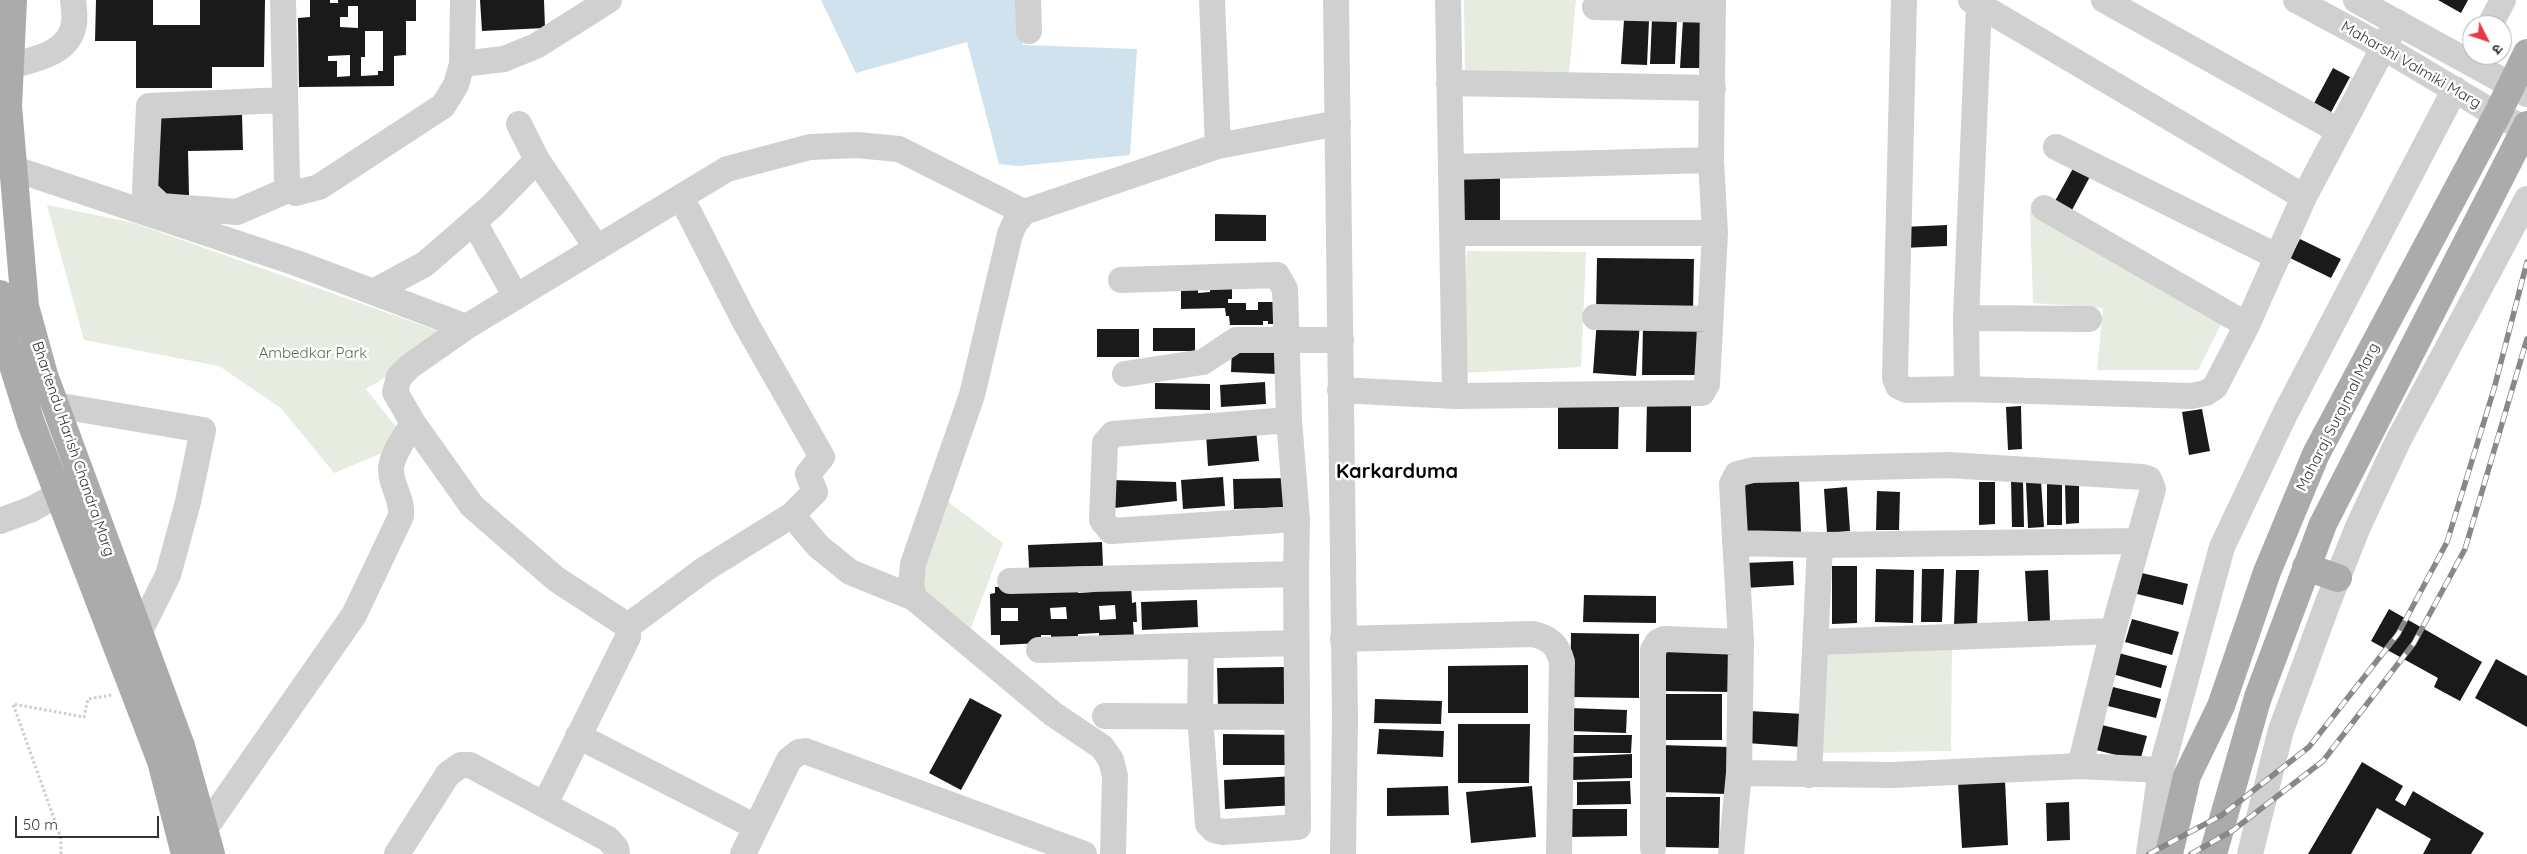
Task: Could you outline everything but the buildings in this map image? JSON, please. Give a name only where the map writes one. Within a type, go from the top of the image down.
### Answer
[{"type":"main road","name":"Bhartendu Harish Chandra Marg","points":[[13,0],[8,106],[14,169],[5,340],[31,422],[161,761],[184,854]]},
{"type":"main road","name":"Maharaj Surajmal Marg","points":[[2169,854],[2187,776],[2221,706],[2267,572],[2316,454],[2497,114],[2519,90],[2527,54]]},
{"type":"main road","points":[[2213,854],[2258,697],[2323,524],[2526,127]]},
{"type":"main road","name":"Bhartendu Harish Chandra Marg","points":[[7,304],[44,375],[181,746],[207,842]]},
{"type":"main road","points":[[2306,567],[2338,578]]},
{"type":"street","points":[[11,66],[58,50],[70,36],[74,24],[73,0]]},
{"type":"street","points":[[283,0],[287,182],[290,189],[296,192],[319,187],[443,106],[456,85],[462,64],[463,0]]},
{"type":"street","points":[[462,64],[504,59],[536,46],[609,0]]},
{"type":"street","points":[[1028,0],[1029,31]]},
{"type":"street","points":[[1212,0],[1218,146]]},
{"type":"street","points":[[1336,0],[1345,719],[1343,854]]},
{"type":"street","points":[[1448,0],[1455,396]]},
{"type":"street","points":[[1904,0],[1895,378],[1898,386],[1907,390],[1968,389],[2191,396],[2206,393],[2215,387],[2247,325],[2304,196],[2397,22]]},
{"type":"street","points":[[2104,0],[2339,131]]},
{"type":"street","name":"Maharshi Valmiki Marg","points":[[2296,0],[2383,47],[2497,114],[2526,127]]},
{"type":"street","name":"Maharshi Valmiki Marg","points":[[2356,0],[2462,53]]},
{"type":"street","points":[[2496,15],[2504,0]]},
{"type":"street","points":[[1968,389],[1966,318],[1975,2],[2304,196]]},
{"type":"street","points":[[1340,390],[1455,396],[1702,393],[1707,384],[1715,233],[1711,160],[1713,5],[1595,7]]},
{"type":"street","name":"Maharshi Valmiki Marg","points":[[2482,65],[2519,90]]},
{"type":"street","points":[[1449,83],[1713,88]]},
{"type":"street","points":[[2149,854],[2161,770],[2222,547],[2285,414],[2454,89]]},
{"type":"street","points":[[284,100],[150,106],[145,191],[161,206],[237,212],[290,189]]},
{"type":"street","points":[[914,598],[911,585],[913,564],[972,395],[1010,234],[1015,222],[1024,212],[1218,146],[1338,123]]},
{"type":"street","points":[[519,124],[536,160],[597,248]]},
{"type":"street","points":[[628,626],[556,580],[472,506],[413,423],[395,392],[399,377],[410,366],[466,327],[727,168],[810,147],[856,145],[899,149],[1024,212]]},
{"type":"street","points":[[2056,147],[2278,257]]},
{"type":"street","points":[[373,292],[425,264],[493,205],[536,160]]},
{"type":"street","points":[[1451,167],[1711,160]]},
{"type":"street","points":[[14,169],[299,264],[466,327]]},
{"type":"street","points":[[628,626],[705,569],[792,515],[816,492],[808,474],[822,457],[746,322],[681,197]]},
{"type":"street","points":[[2250,854],[2280,730],[2338,578],[2398,441],[2527,199]]},
{"type":"street","points":[[2044,208],[2247,325]]},
{"type":"street","points":[[474,222],[516,297]]},
{"type":"street","points":[[1452,233],[1715,233]]},
{"type":"street","points":[[1122,280],[1277,275],[1285,289],[1289,420],[1297,519],[1298,828],[1223,832],[1214,830],[1208,824],[1205,814],[1200,716],[1200,647]]},
{"type":"street","points":[[1595,317],[1710,319]]},
{"type":"street","points":[[1966,318],[2089,319]]},
{"type":"street","points":[[1125,374],[1203,362],[1236,340],[1341,340]]},
{"type":"street","points":[[55,405],[203,430],[188,502],[168,575],[139,633]]},
{"type":"street","points":[[1289,420],[1113,434],[1105,443],[1102,520],[1111,530],[1297,519]]},
{"type":"street","points":[[207,842],[362,601],[401,516],[402,505],[391,470],[394,458],[413,423]]},
{"type":"street","points":[[1732,854],[1739,773],[1741,642],[1732,484],[1737,474],[1753,470],[1948,465],[2143,477],[2153,483],[2154,489],[2113,631],[2080,766]]},
{"type":"street","points":[[0,521],[32,509],[59,494]]},
{"type":"street","points":[[792,515],[818,546],[850,572],[914,598],[1053,714],[1102,747],[1111,760],[1115,776],[1113,854]]},
{"type":"street","points":[[1735,543],[1820,545],[2138,541]]},
{"type":"street","points":[[1809,775],[1817,642],[1820,545]]},
{"type":"street","points":[[1010,581],[1296,574]]},
{"type":"street","points":[[545,804],[628,637],[628,626]]},
{"type":"street","points":[[1817,642],[2113,631]]},
{"type":"street","points":[[1343,639],[1532,634],[1553,641],[1559,650],[1562,662],[1559,854]]},
{"type":"street","points":[[1653,848],[1653,650],[1658,642],[1664,639],[1741,642]]},
{"type":"street","points":[[1039,650],[1296,643]]},
{"type":"street","points":[[1105,716],[1297,716]]},
{"type":"street","points":[[578,736],[756,827]]},
{"type":"street","points":[[743,854],[789,760],[799,752],[805,751],[1084,854]]},
{"type":"street","points":[[397,854],[448,774],[461,765],[470,765],[608,839],[617,854]]},
{"type":"street","points":[[1739,773],[1892,775],[2080,766],[2161,770]]},
{"type":"path","points":[[61,854],[61,838],[13,704],[84,717],[88,699],[134,691]]},
{"type":"green space","points":[[1464,0],[1576,0],[1569,73],[1465,71]]},
{"type":"green space","name":"Ambedkar Park","points":[[47,205],[134,223],[444,333],[445,341],[366,389],[408,442],[334,473],[281,408],[219,366],[84,340]]},
{"type":"green space","points":[[2030,210],[2225,316],[2198,370],[2097,370],[2103,308],[2033,303]]},
{"type":"green space","points":[[1467,251],[1586,252],[1581,367],[1461,373]]},
{"type":"green space","points":[[939,495],[1003,543],[970,630],[902,578]]},
{"type":"green space","points":[[1952,642],[1951,751],[1813,753],[1817,644]]},
{"type":"water","points":[[821,0],[1022,0],[1023,45],[1137,49],[1130,155],[1019,166],[999,164],[967,42],[856,73]]},
{"type":"railway","points":[[2149,854],[2222,815],[2309,747],[2398,634],[2447,542],[2494,389],[2527,262]]},
{"type":"railway","points":[[2191,854],[2232,831],[2323,761],[2414,643],[2465,549],[2527,339]]},
{"type":"district","name":"Karkarduma","points":[[1397,472]]}]
